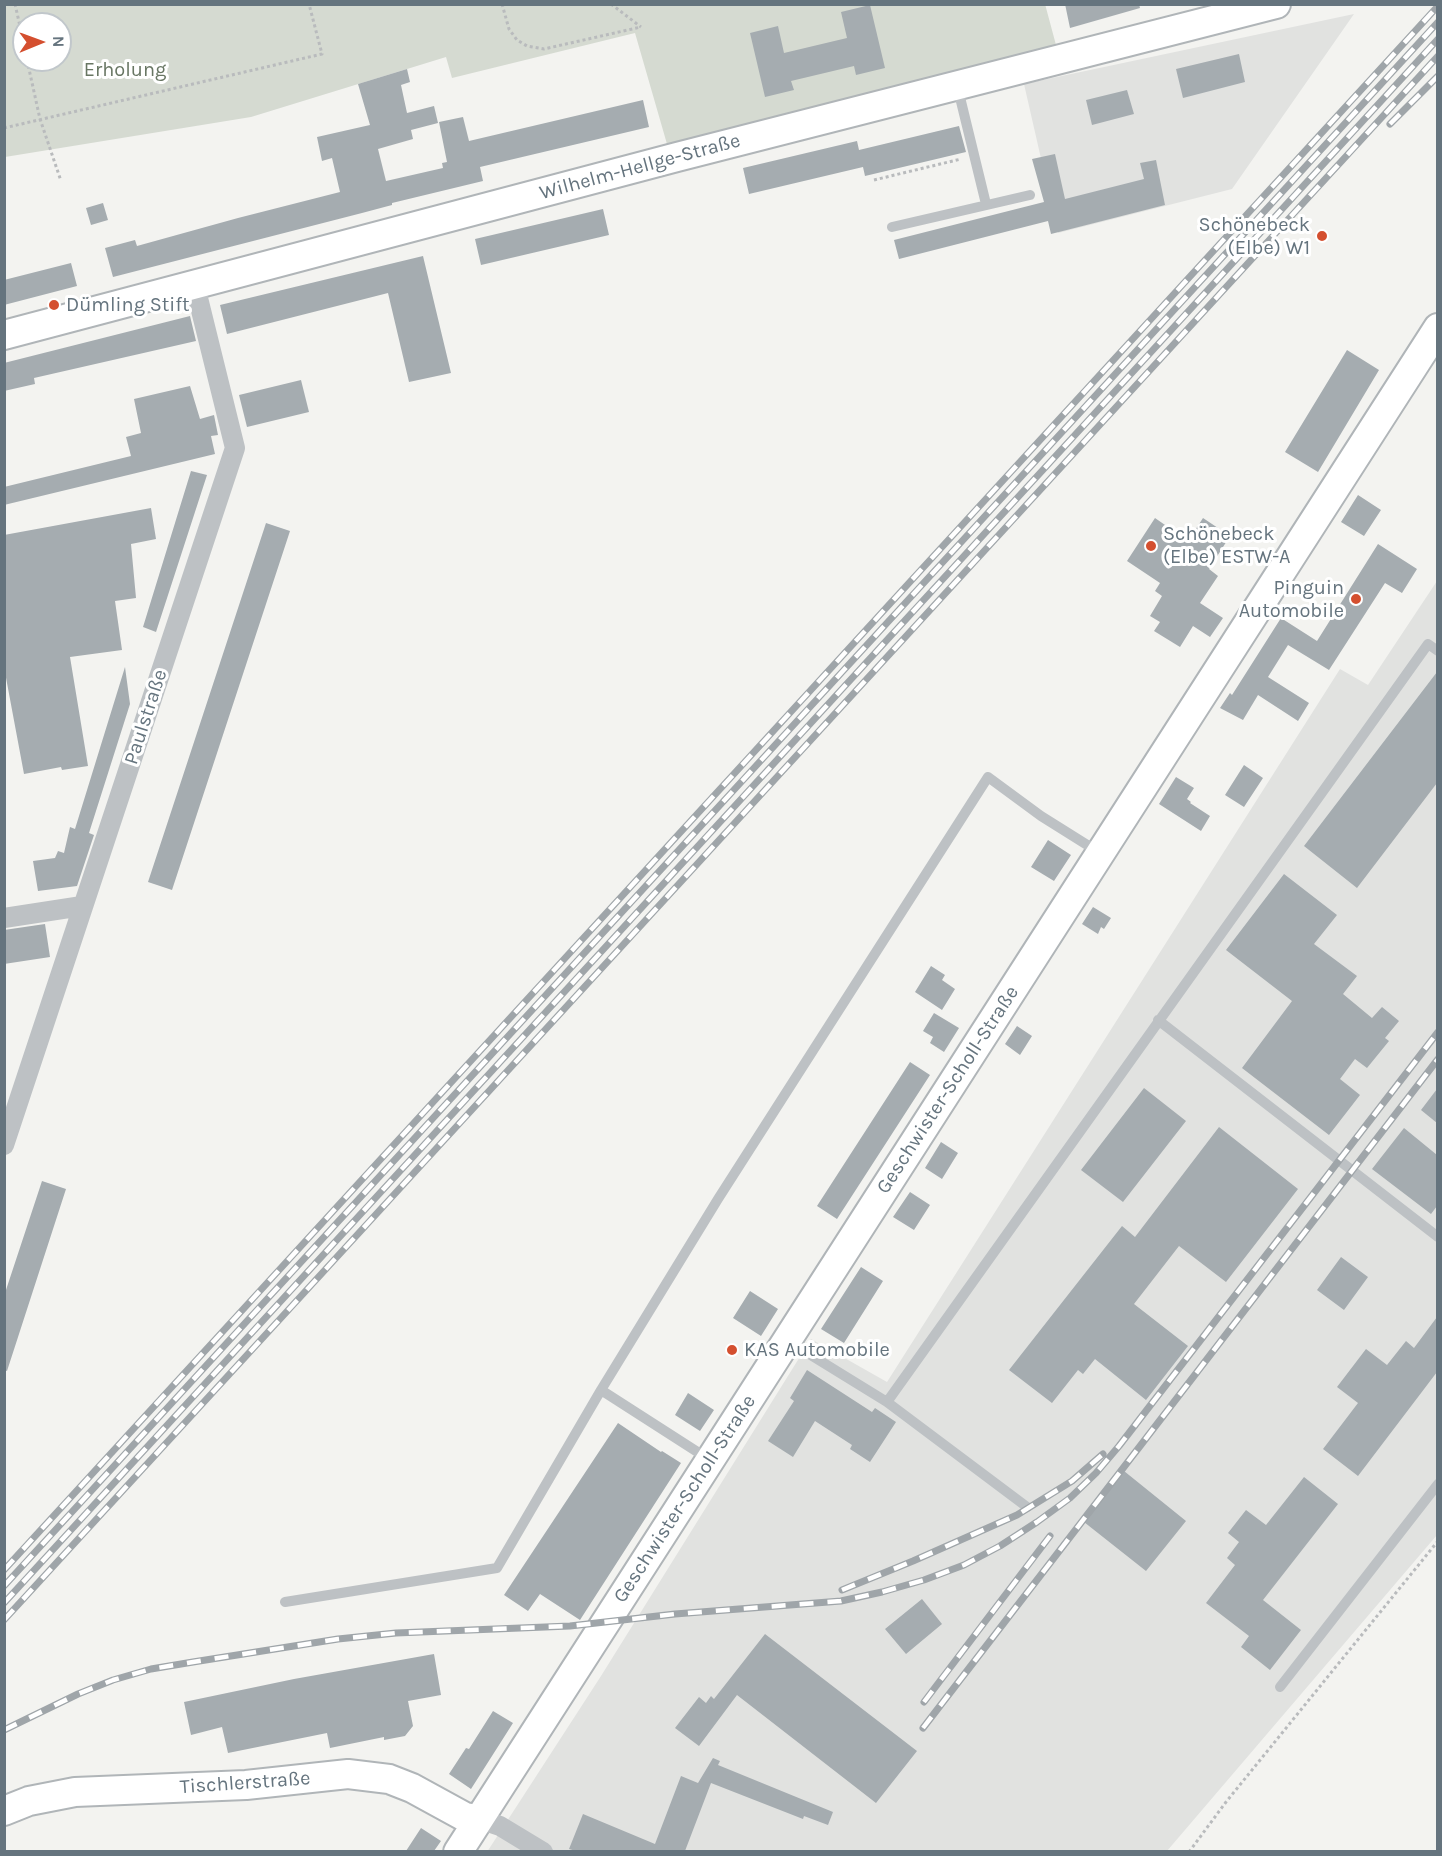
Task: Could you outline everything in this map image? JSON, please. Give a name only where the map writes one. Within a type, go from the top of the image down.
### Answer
[{"type":"street","name":"Wilhelm-Hellge-Straße","points":[[4,335],[676,157],[1276,4]]},
{"type":"street","name":"Paulstraße","points":[[4,1145],[236,448],[195,286]]},
{"type":"street","name":"Geschwister-Scholl-Straße","points":[[458,1851],[1437,328]]},
{"type":"street","points":[[4,918],[82,906]]},
{"type":"street","name":"Tischlerstraße","points":[[4,1811],[29,1802],[75,1792],[246,1785],[348,1774],[389,1779],[412,1788],[465,1817],[479,1819]]},
{"type":"street","points":[[479,1819],[500,1826],[543,1851]]},
{"type":"lane","points":[[957,85],[986,204]]},
{"type":"lane","points":[[892,227],[1030,195]]},
{"type":"lane","points":[[887,1402],[1428,644],[1437,651]]},
{"type":"lane","points":[[285,1602],[497,1568],[601,1390],[718,1199],[988,777],[1041,816],[1100,853]]},
{"type":"lane","points":[[1158,1020],[1437,1237]]},
{"type":"lane","points":[[787,1340],[887,1402],[1027,1507]]},
{"type":"lane","points":[[601,1390],[710,1460]]},
{"type":"lane","points":[[1280,1688],[1437,1484]]},
{"type":"path","points":[[4,128],[322,54],[309,4]]},
{"type":"path","points":[[502,4],[509,29],[517,40],[528,46],[543,49],[641,27],[611,4]]},
{"type":"path","points":[[30,72],[40,119],[61,181]]},
{"type":"path","points":[[874,180],[974,156]]},
{"type":"path","points":[[1188,1851],[1437,1541]]},
{"type":"shaded area","points":[[1354,14],[1232,189],[1058,233],[1024,84]]},
{"type":"shaded area","points":[[1437,581],[1437,1535],[1167,1851],[487,1852],[601,1676],[811,1339],[887,1382],[1340,669],[1368,685]]},
{"type":"green space","name":"Erholung","points":[[1045,4],[1056,45],[669,151],[635,33],[452,78],[446,57],[251,117],[5,157],[5,5]]},
{"type":"building","points":[[1065,4],[1139,4],[1140,8],[1070,28]]},
{"type":"building","points":[[870,5],[885,68],[856,75],[854,66],[791,81],[794,90],[765,97],[750,33],[778,26],[784,53],[847,38],[841,12]]},
{"type":"building","points":[[1239,54],[1245,82],[1183,98],[1176,69]]},
{"type":"building","points":[[407,69],[410,82],[401,85],[407,113],[434,106],[438,123],[411,130],[413,139],[378,149],[386,181],[443,168],[442,163],[447,162],[439,122],[463,117],[469,141],[643,100],[649,127],[480,167],[483,181],[113,277],[105,248],[135,240],[137,246],[340,192],[332,158],[322,161],[317,137],[370,125],[358,84]]},
{"type":"building","points":[[1127,90],[1134,114],[1092,125],[1086,100]]},
{"type":"building","points":[[959,126],[966,152],[865,176],[863,167],[749,194],[743,168],[857,141],[859,150]]},
{"type":"building","points":[[1055,154],[1065,199],[1144,179],[1140,163],[1156,160],[1165,205],[1051,234],[1048,221],[899,259],[894,240],[1044,202],[1032,159]]},
{"type":"building","points":[[103,203],[108,220],[91,225],[86,208]]},
{"type":"building","points":[[603,209],[609,235],[481,265],[475,239]]},
{"type":"building","points":[[423,256],[451,373],[409,382],[388,293],[227,334],[220,305]]},
{"type":"building","points":[[71,263],[77,286],[4,305],[4,280]]},
{"type":"building","points":[[190,316],[196,341],[34,378],[35,384],[4,391],[4,363]]},
{"type":"building","points":[[1347,350],[1379,370],[1318,472],[1285,452]]},
{"type":"building","points":[[301,380],[309,412],[247,427],[239,395]]},
{"type":"building","points":[[190,386],[200,419],[214,415],[218,435],[211,436],[215,454],[4,505],[4,487],[131,456],[126,437],[141,433],[134,399]]},
{"type":"building","points":[[191,471],[207,475],[156,632],[143,627]]},
{"type":"building","points":[[1358,495],[1381,510],[1364,536],[1341,522]]},
{"type":"building","points":[[151,508],[156,539],[131,544],[136,598],[115,601],[122,650],[70,657],[88,766],[62,770],[61,767],[24,774],[4,667],[4,535]]},
{"type":"building","points":[[1155,518],[1188,541],[1203,518],[1230,536],[1209,569],[1218,576],[1200,603],[1223,618],[1210,637],[1193,626],[1180,647],[1154,631],[1160,622],[1150,616],[1162,596],[1155,591],[1160,583],[1127,561]]},
{"type":"building","points":[[266,523],[290,531],[172,890],[148,882]]},
{"type":"building","points":[[1378,544],[1417,569],[1402,593],[1385,583],[1329,670],[1288,645],[1268,677],[1309,703],[1298,721],[1258,695],[1243,720],[1220,708],[1230,693],[1232,695],[1281,618],[1317,641]]},
{"type":"building","points":[[125,667],[130,704],[89,833],[94,835],[77,886],[38,891],[33,861],[55,858],[58,851],[64,853],[70,827],[75,829]]},
{"type":"building","points":[[1437,672],[1437,783],[1357,888],[1304,846]]},
{"type":"building","points":[[1244,765],[1263,778],[1244,807],[1225,795]]},
{"type":"building","points":[[1176,777],[1194,788],[1187,799],[1190,803],[1210,816],[1201,831],[1159,804]]},
{"type":"building","points":[[1048,840],[1071,855],[1054,881],[1031,867]]},
{"type":"building","points":[[1284,874],[1337,915],[1314,944],[1357,976],[1343,994],[1372,1018],[1382,1007],[1399,1021],[1385,1038],[1389,1041],[1367,1068],[1355,1059],[1340,1079],[1360,1095],[1329,1135],[1242,1068],[1292,1001],[1226,950]]},
{"type":"building","points":[[1093,907],[1111,918],[1104,929],[1101,927],[1098,934],[1082,924]]},
{"type":"building","points":[[45,924],[50,957],[4,964],[4,930]]},
{"type":"building","points":[[931,966],[945,975],[942,980],[955,989],[942,1010],[915,992]]},
{"type":"building","points":[[934,1013],[959,1028],[944,1052],[930,1043],[933,1037],[923,1031]]},
{"type":"building","points":[[1017,1026],[1032,1036],[1020,1055],[1005,1044]]},
{"type":"building","points":[[910,1062],[930,1075],[837,1219],[817,1206]]},
{"type":"building","points":[[1144,1088],[1186,1121],[1123,1202],[1081,1170]]},
{"type":"building","points":[[1437,1089],[1437,1123],[1421,1110]]},
{"type":"building","points":[[1219,1127],[1298,1189],[1226,1282],[1179,1246],[1134,1304],[1188,1346],[1146,1400],[1095,1359],[1083,1374],[1078,1370],[1052,1403],[1009,1370],[1122,1226],[1135,1237]]},
{"type":"building","points":[[1404,1128],[1437,1155],[1437,1206],[1431,1214],[1372,1169]]},
{"type":"building","points":[[941,1142],[958,1153],[942,1179],[925,1168]]},
{"type":"building","points":[[42,1181],[66,1189],[7,1371],[4,1370],[4,1296]]},
{"type":"building","points":[[910,1192],[930,1205],[914,1230],[893,1217]]},
{"type":"building","points":[[1341,1257],[1368,1277],[1344,1310],[1317,1290]]},
{"type":"building","points":[[861,1267],[883,1281],[844,1343],[821,1329]]},
{"type":"building","points":[[750,1291],[778,1309],[761,1336],[733,1318]]},
{"type":"building","points":[[1437,1317],[1437,1372],[1358,1476],[1323,1449],[1358,1403],[1337,1387],[1366,1349],[1387,1365],[1406,1341],[1414,1348]]},
{"type":"building","points":[[807,1370],[872,1412],[875,1408],[896,1422],[870,1462],[850,1449],[852,1445],[815,1421],[793,1457],[768,1441],[794,1401],[790,1398]]},
{"type":"building","points":[[688,1393],[714,1410],[700,1431],[675,1415]]},
{"type":"building","points":[[618,1423],[681,1463],[580,1620],[540,1594],[528,1611],[504,1595]]},
{"type":"building","points":[[1124,1471],[1186,1521],[1146,1571],[1084,1522]]},
{"type":"building","points":[[1304,1477],[1338,1504],[1263,1600],[1301,1630],[1270,1670],[1241,1647],[1249,1636],[1206,1603],[1235,1565],[1227,1558],[1239,1542],[1228,1533],[1246,1510],[1266,1525]]},
{"type":"building","points":[[922,1599],[942,1624],[906,1654],[885,1629]]},
{"type":"building","points":[[765,1634],[917,1751],[876,1803],[737,1695],[699,1746],[675,1728],[699,1697],[706,1703],[711,1696],[714,1699]]},
{"type":"building","points":[[434,1654],[441,1695],[408,1701],[413,1726],[405,1736],[384,1740],[384,1737],[330,1748],[327,1733],[228,1753],[222,1727],[191,1735],[184,1702],[294,1679]]},
{"type":"building","points":[[493,1711],[513,1723],[471,1789],[449,1774],[466,1748],[469,1749]]},
{"type":"building","points":[[713,1758],[720,1761],[718,1765],[833,1812],[828,1825],[804,1816],[803,1819],[711,1783],[685,1851],[576,1851],[569,1849],[583,1814],[655,1844],[681,1776],[698,1783]]},
{"type":"building","points":[[421,1828],[441,1841],[434,1851],[406,1851]]},
{"type":"railway","points":[[4,1570],[1438,6]]},
{"type":"railway","points":[[4,1586],[1438,22]]},
{"type":"railway","points":[[4,1603],[1438,39]]},
{"type":"railway","points":[[4,1620],[1438,56]]},
{"type":"railway","points":[[1390,124],[1438,76]]},
{"type":"railway","points":[[4,1730],[78,1694],[113,1680],[151,1669],[338,1639],[396,1633],[570,1626],[675,1614],[841,1601],[924,1580],[964,1565],[1000,1546],[1037,1522],[1070,1498],[1096,1473],[1438,1032]]},
{"type":"railway","points":[[923,1728],[1438,1059]]},
{"type":"railway","points":[[842,1590],[1017,1515],[1072,1481],[1103,1454]]},
{"type":"railway","points":[[924,1702],[1050,1536]]},
{"type":"place","name":"Schönebeck (Elbe) W1","points":[[1322,236]]},
{"type":"place","name":"Dümling Stift","points":[[54,305]]},
{"type":"place","name":"Schönebeck (Elbe) ESTW-A","points":[[1151,546]]},
{"type":"place","name":"Pinguin Automobile","points":[[1356,599]]},
{"type":"place","name":"KAS Automobile","points":[[732,1350]]}]
